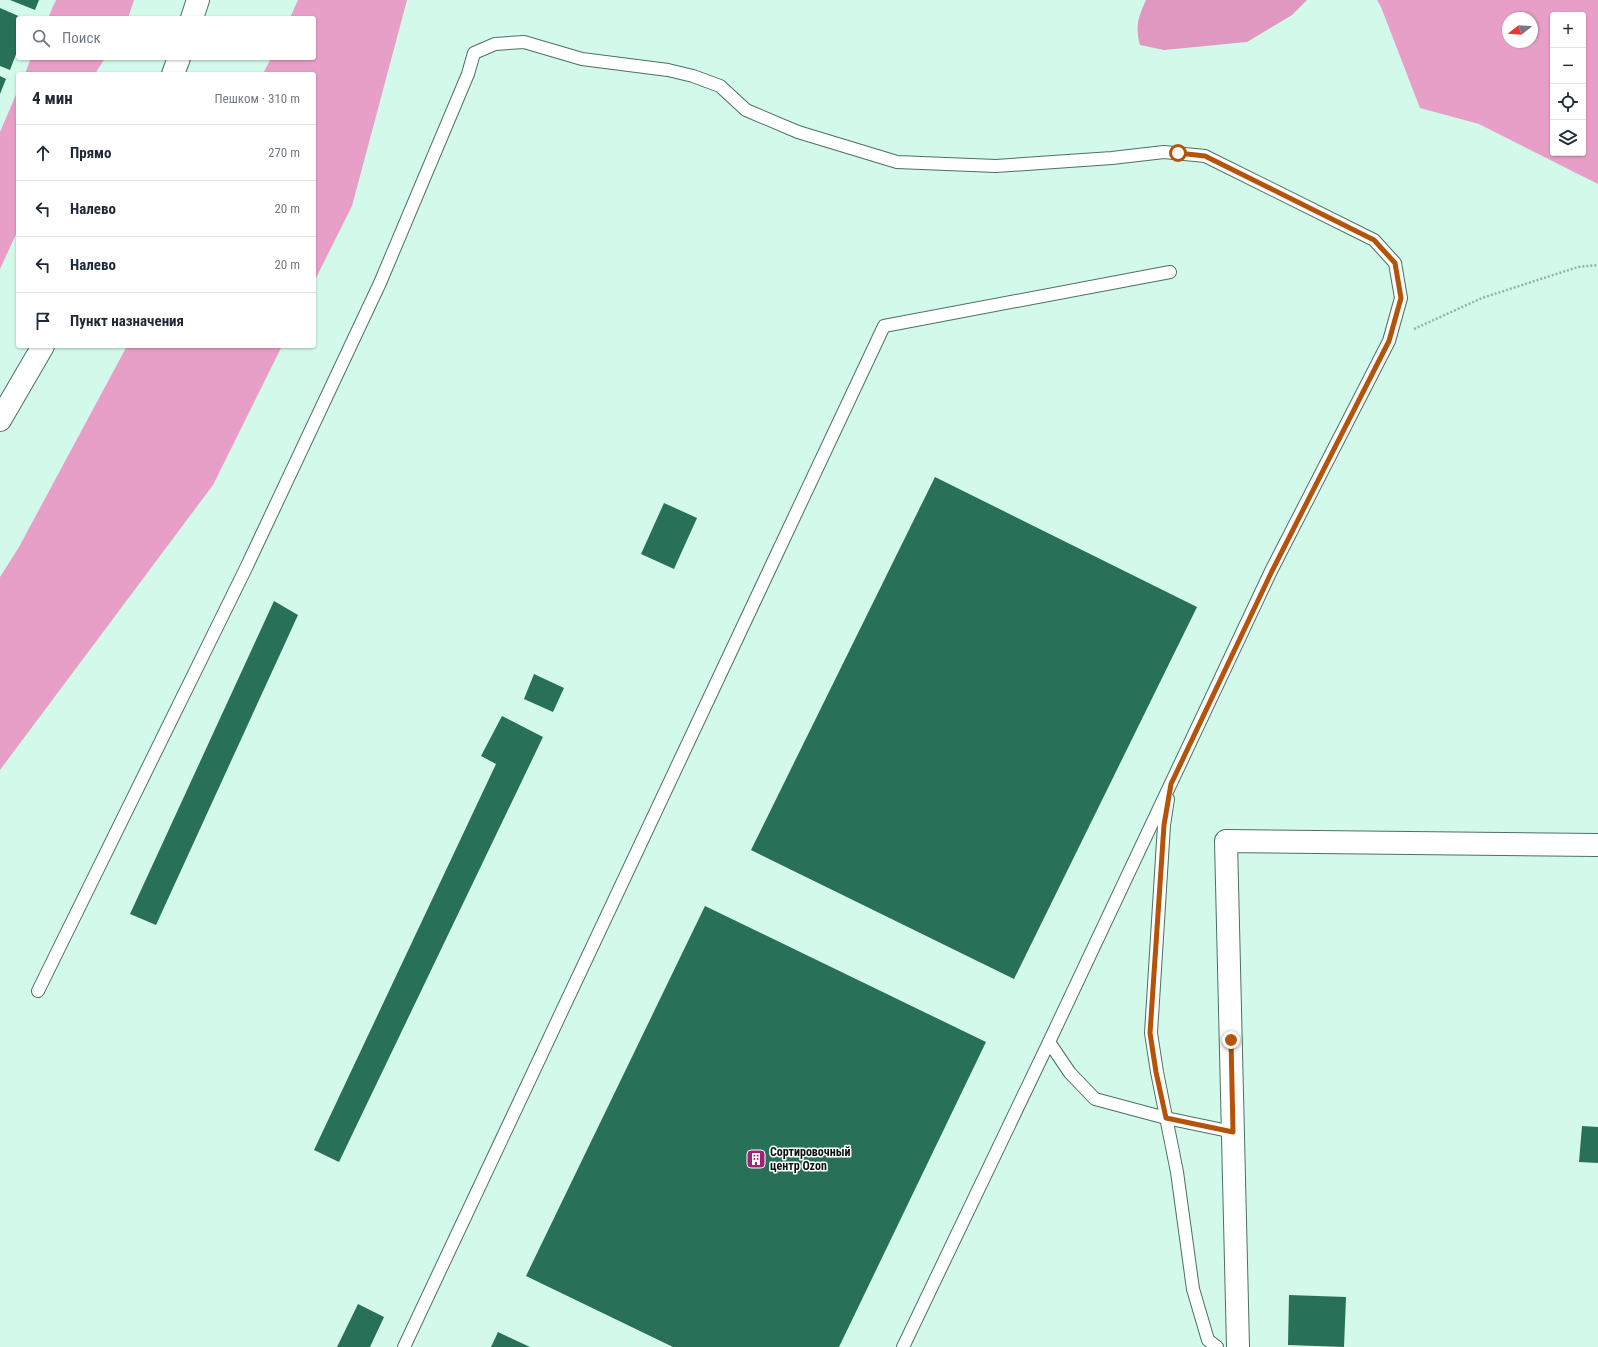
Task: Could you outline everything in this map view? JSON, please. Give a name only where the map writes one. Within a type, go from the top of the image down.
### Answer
[{"type":"street","points":[[193,16],[198,0]]},
{"type":"street","points":[[174,72],[177,60]]},
{"type":"street","points":[[0,420],[42,348]]},
{"type":"street","points":[[1238,1347],[1226,841],[1598,845]]},
{"type":"lane","points":[[38,991],[246,568],[380,283],[468,74],[474,53],[495,44],[524,42],[582,59],[668,70],[693,76],[720,86],[746,110],[798,132],[897,162],[996,166],[1112,158],[1164,152],[1205,156],[1374,240],[1395,263],[1401,298],[1389,341],[1272,571],[903,1347]]},
{"type":"lane","points":[[404,1347],[884,326],[1170,272]]},
{"type":"lane","points":[[1171,784],[1164,825],[1150,1033],[1156,1072],[1177,1172],[1193,1289],[1208,1340],[1217,1347]]},
{"type":"lane","points":[[1049,1042],[1070,1073],[1095,1099],[1166,1118],[1233,1132]]},
{"type":"path","points":[[1389,341],[1482,298],[1578,267],[1598,265]]},
{"type":"shaded area","points":[[56,0],[134,0],[129,16],[49,16]]},
{"type":"shaded area","points":[[298,0],[407,0],[352,206],[316,278],[316,72],[264,72],[270,60],[316,60],[316,16],[291,16]]},
{"type":"shaded area","points":[[1146,0],[1307,0],[1292,15],[1247,42],[1164,50],[1140,45],[1138,22]]},
{"type":"shaded area","points":[[1377,0],[1598,0],[1598,184],[1479,124],[1420,108]]},
{"type":"shaded area","points":[[30,60],[104,60],[96,72],[26,72]]},
{"type":"shaded area","points":[[16,95],[16,234],[0,269],[0,132]]},
{"type":"shaded area","points":[[126,348],[281,348],[213,485],[0,770],[0,577],[19,547]]},
{"type":"building","points":[[10,0],[39,0],[35,10]]},
{"type":"building","points":[[0,8],[18,16],[16,16],[16,54],[10,70],[0,66]]},
{"type":"building","points":[[0,76],[6,79],[0,94]]},
{"type":"building","points":[[935,477],[1197,607],[1014,979],[751,850]]},
{"type":"building","points":[[664,503],[697,518],[674,569],[641,554]]},
{"type":"building","points":[[274,601],[298,615],[156,925],[130,914]]},
{"type":"building","points":[[534,674],[564,688],[553,712],[524,699]]},
{"type":"building","points":[[502,716],[543,737],[339,1162],[314,1150],[496,764],[481,756]]},
{"type":"building","name":"Сортировочный центр Ozon","points":[[705,906],[986,1042],[839,1347],[673,1347],[526,1276]]},
{"type":"building","points":[[1582,1126],[1598,1127],[1598,1163],[1579,1162]]},
{"type":"building","points":[[1289,1295],[1346,1297],[1344,1347],[1288,1345]]},
{"type":"building","points":[[358,1304],[384,1317],[370,1347],[337,1347]]},
{"type":"building","points":[[498,1332],[530,1347],[491,1347]]},
{"type":"place","name":"Сортировочный центр Ozon","points":[[756,1159]]},
{"type":"route","points":[[1178,153],[1205,156],[1374,240],[1395,263],[1401,298],[1389,341],[1272,571],[1171,784],[1164,825],[1150,1033],[1156,1072],[1166,1118],[1233,1132],[1231,1040]]}]
